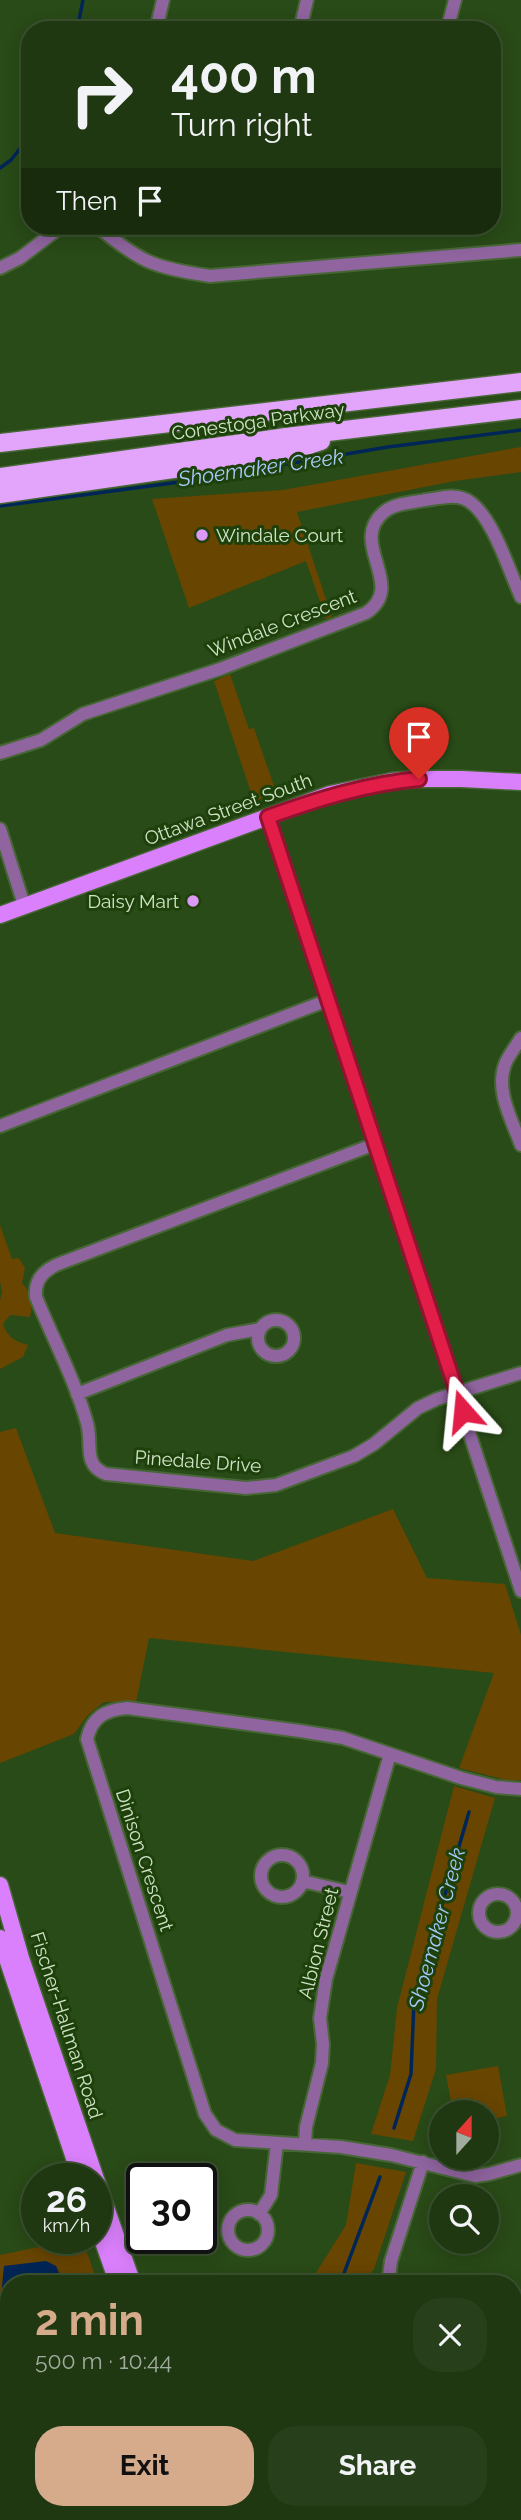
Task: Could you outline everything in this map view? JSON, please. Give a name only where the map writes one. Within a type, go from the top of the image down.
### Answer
[{"type":"highway","name":"Conestoga Parkway","points":[[0,443],[521,382]]},
{"type":"highway","name":"Conestoga Parkway","points":[[0,477],[521,409]]},
{"type":"highway","points":[[0,494],[285,453],[354,429]]},
{"type":"main road","name":"Ottawa Street South","points":[[0,915],[330,794],[391,781],[462,779],[521,782]]},
{"type":"main road","name":"Fischer-Hallman Road","points":[[0,1885],[21,1958],[91,2163]]},
{"type":"main road","name":"Fischer-Hallman Road","points":[[0,1938],[75,2163]]},
{"type":"main road","name":"Fischer-Hallman Road","points":[[112,2224],[130,2275]]},
{"type":"main road","points":[[107,2254],[115,2275]]},
{"type":"street","points":[[158,21],[163,0]]},
{"type":"street","points":[[302,21],[307,0]]},
{"type":"street","points":[[449,21],[454,0]]},
{"type":"street","points":[[0,268],[20,258],[50,235]]},
{"type":"street","points":[[107,235],[128,253],[142,260],[183,272],[210,276],[521,250]]},
{"type":"street","name":"Windale Crescent","points":[[0,753],[41,740],[83,715],[220,669],[366,613],[379,602],[383,586],[372,549],[373,531],[377,519],[393,506],[453,496],[470,501],[484,514],[521,597]]},
{"type":"street","points":[[268,817],[521,1591]]},
{"type":"street","points":[[0,829],[24,905]]},
{"type":"street","points":[[0,1126],[328,1000]]},
{"type":"street","points":[[521,1038],[502,1074],[502,1089],[521,1145]]},
{"type":"street","name":"Pinedale Drive","points":[[374,1144],[47,1268],[41,1275],[35,1290],[36,1297],[78,1394],[89,1431],[89,1456],[97,1471],[246,1488],[276,1485],[354,1456],[374,1444],[418,1408],[437,1399],[521,1373]]},
{"type":"street","points":[[78,1394],[227,1335],[260,1329]]},
{"type":"street","name":"Dinison Crescent","points":[[521,1789],[484,1784],[344,1738],[300,1731],[127,1708],[101,1714],[89,1730],[90,1751],[205,2114],[216,2130],[235,2140],[341,2147],[423,2162],[475,2176],[489,2175],[521,2165]]},
{"type":"street","name":"Albion Street","points":[[305,2143],[306,2127],[322,2063],[322,1998],[349,1892],[390,1754]]},
{"type":"street","points":[[303,1881],[349,1892]]},
{"type":"street","points":[[259,2214],[271,2195],[277,2143]]},
{"type":"street","points":[[389,2275],[391,2261],[423,2162]]},
{"type":"shaded area","points":[[521,447],[521,472],[455,481],[297,512],[332,617],[326,619],[306,561],[189,608],[152,499],[283,490]]},
{"type":"shaded area","points":[[230,674],[249,729],[254,728],[276,792],[254,802],[214,681]]},
{"type":"shaded area","points":[[0,1225],[12,1259],[19,1258],[25,1268],[22,1283],[30,1295],[31,1303],[30,1317],[10,1315],[3,1324],[12,1338],[28,1345],[23,1357],[0,1369],[2,1292]]},
{"type":"shaded area","points":[[16,1428],[55,1533],[253,1561],[393,1509],[427,1578],[505,1584],[521,1635],[521,1780],[510,1781],[459,1768],[494,1673],[149,1638],[136,1702],[104,1702],[88,1715],[74,1734],[0,1763],[0,1432]]},
{"type":"shaded area","points":[[454,1786],[495,1798],[437,1999],[436,2069],[413,2141],[371,2134],[390,2075],[397,2008]]},
{"type":"shaded area","points":[[498,2066],[507,2116],[499,2118],[499,2100],[451,2100],[446,2075]]},
{"type":"shaded area","points":[[356,2163],[406,2172],[374,2269],[369,2275],[315,2275],[346,2225]]},
{"type":"shaded area","points":[[21,2251],[21,2254],[88,2254],[95,2275],[0,2275],[0,2255]]},
{"type":"water","points":[[46,2261],[56,2266],[60,2275],[3,2275],[4,2266]]},
{"type":"waterway","points":[[79,21],[83,0]]},
{"type":"waterway","points":[[0,168],[21,147]]},
{"type":"waterway","name":"Shoemaker Creek","points":[[0,506],[180,482],[388,447],[521,430]]},
{"type":"waterway","name":"Shoemaker Creek","points":[[394,2128],[411,2074],[414,2001],[469,1812]]},
{"type":"waterway","name":"Shoemaker Creek","points":[[343,2275],[380,2177]]},
{"type":"place","name":"Windale Court","points":[[202,535]]},
{"type":"place","name":"Daisy Mart","points":[[193,901]]},
{"type":"route","points":[[419,779],[391,781],[330,794],[268,817],[463,1411]]}]
